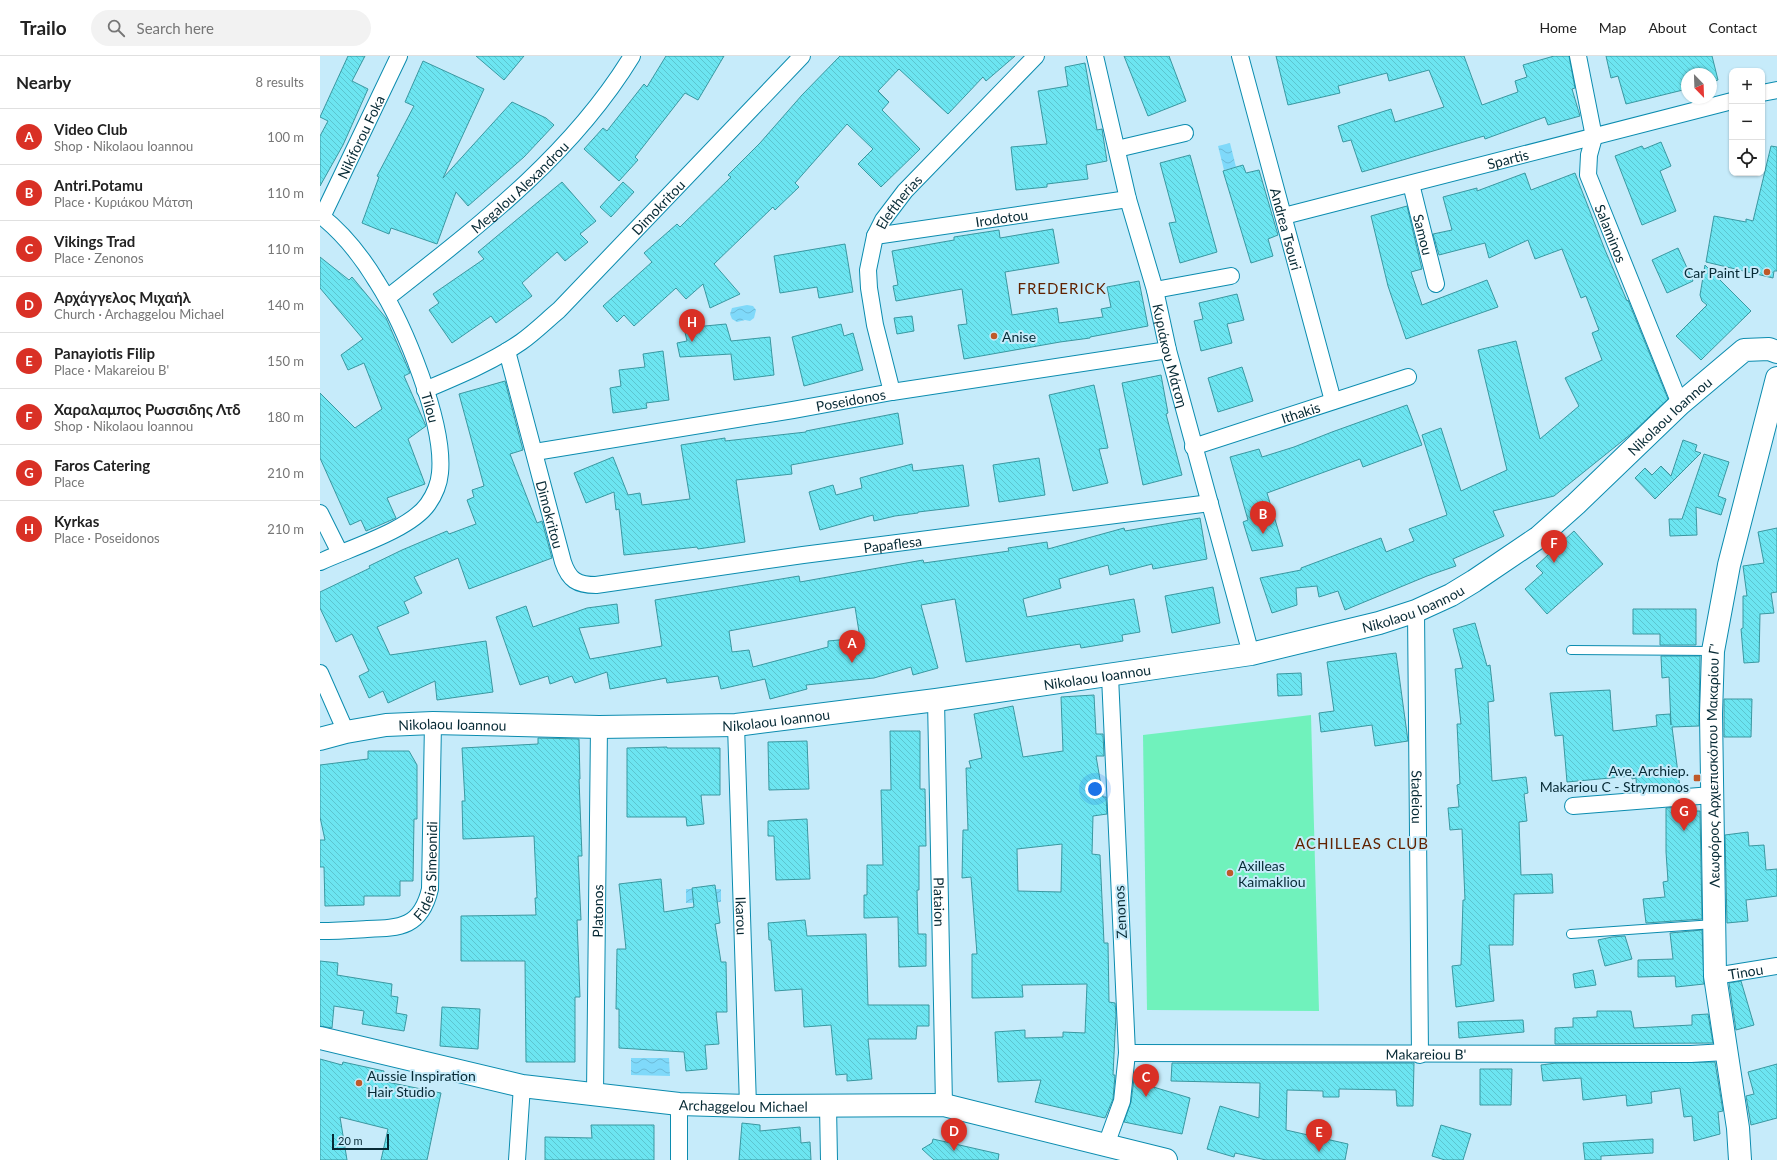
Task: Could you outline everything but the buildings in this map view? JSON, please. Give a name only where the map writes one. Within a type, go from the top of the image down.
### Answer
[{"type":"street","name":"Nikiforou Foka","points":[[321,216],[399,56]]},
{"type":"street","name":"Megalou Alexandrou","points":[[387,298],[506,202],[543,166],[599,103],[632,56]]},
{"type":"street","name":"Dimokritou","points":[[425,390],[469,372],[507,351],[538,328],[578,292],[802,56]]},
{"type":"street","name":"Eleftherias","points":[[892,392],[875,325],[869,288],[868,270],[875,236],[883,220],[904,191],[1036,56]]},
{"type":"street","name":"Κυριάκου Μάτση","points":[[1095,56],[1128,199],[1155,290],[1168,350],[1193,447],[1210,503],[1251,654]]},
{"type":"street","name":"Andrea Tsouri","points":[[1240,56],[1333,401]]},
{"type":"street","name":"Salaminos","points":[[1578,56],[1594,136],[1589,155],[1588,175],[1680,404]]},
{"type":"street","points":[[1765,92],[1777,90]]},
{"type":"street","name":"Spartis","points":[[1284,216],[1729,102]]},
{"type":"street","points":[[1117,149],[1185,133]]},
{"type":"street","name":"Samou","points":[[1411,184],[1436,284]]},
{"type":"street","name":"Irodotou","points":[[875,236],[1128,199]]},
{"type":"street","name":"Tilou","points":[[320,562],[396,530],[408,522],[427,506],[434,495],[440,472],[440,453],[437,432],[425,390],[409,345],[378,282],[353,248],[321,216]]},
{"type":"street","points":[[1155,290],[1231,276]]},
{"type":"street","name":"Nikolaou Ioannou","points":[[320,738],[386,725],[433,724],[599,727],[736,725],[936,700],[1110,676],[1251,654],[1379,623],[1416,611],[1444,598],[1474,581],[1539,537],[1571,509],[1680,404],[1744,350],[1769,349],[1777,352]]},
{"type":"street","name":"Poseidonos","points":[[535,452],[793,410],[892,392],[1168,350]]},
{"type":"street","name":"Dimokritou","points":[[507,351],[563,562],[570,578],[576,582]]},
{"type":"street","name":"Ithakis","points":[[1193,447],[1408,377]]},
{"type":"street","name":"Λεωφόρος Αρχιεπισκόπου Μακαρίου Γ'","points":[[1740,1160],[1738,1128],[1715,976],[1711,714],[1713,651],[1729,565],[1777,378]]},
{"type":"street","name":"Papaflesa","points":[[576,582],[596,585],[803,555],[1210,503]]},
{"type":"street","points":[[320,512],[340,553]]},
{"type":"street","name":"Stadeiou","points":[[1416,611],[1420,1055]]},
{"type":"street","points":[[320,673],[346,732]]},
{"type":"street","name":"Zenonos","points":[[1106,1145],[1122,1101],[1127,1053],[1110,676]]},
{"type":"street","name":"Plataion","points":[[936,700],[944,1105]]},
{"type":"street","name":"Fideia Simeonidi","points":[[320,931],[396,928],[410,922],[424,907],[430,889],[433,724]]},
{"type":"street","name":"Ikarou","points":[[736,725],[748,1106]]},
{"type":"street","name":"Platonos","points":[[595,1094],[599,727]]},
{"type":"street","points":[[1573,806],[1712,795]]},
{"type":"street","name":"Tinou","points":[[1715,976],[1777,966]]},
{"type":"street","name":"Archaggelou Michael","points":[[320,1038],[522,1086],[679,1104],[748,1106],[944,1105],[1166,1160]]},
{"type":"street","name":"Makareiou B'","points":[[1127,1053],[1420,1055],[1691,1054],[1726,1052]]},
{"type":"street","points":[[517,1160],[522,1086]]},
{"type":"street","points":[[679,1104],[679,1160]]},
{"type":"street","points":[[828,1106],[829,1160]]},
{"type":"lane","points":[[1571,650],[1713,651]]},
{"type":"lane","points":[[1571,934],[1714,924]]},
{"type":"green space","name":"Axilleas Kaimakliou","points":[[1311,715],[1319,1011],[1147,1010],[1143,735]]},
{"type":"water","points":[[1230,143],[1236,167],[1224,170],[1218,146]]},
{"type":"water","points":[[747,305],[753,306],[756,310],[754,318],[750,321],[745,320],[737,322],[732,319],[730,314],[732,308]]},
{"type":"water","points":[[686,889],[721,889],[721,902],[686,903]]},
{"type":"water","points":[[631,1058],[669,1058],[670,1076],[631,1075]]},
{"type":"place","name":"Car Paint LP","points":[[1767,272]]},
{"type":"place","name":"Anise","points":[[994,336]]},
{"type":"place","name":"Kyrkas","points":[[692,342]]},
{"type":"place","name":"Antri.Potamu","points":[[1263,534]]},
{"type":"place","name":"Χαραλαμπος Ρωσσιδης Λτδ","points":[[1554,563]]},
{"type":"place","name":"Video Club","points":[[852,663]]},
{"type":"place","name":"Ave. Archiep. Makariou C - Strymonos","points":[[1697,778]]},
{"type":"place","name":"Faros Catering","points":[[1684,831]]},
{"type":"place","name":"Axilleas Kaimakliou","points":[[1230,873]]},
{"type":"place","name":"Aussie Inspiration Hair Studio","points":[[359,1083]]},
{"type":"place","name":"Vikings Trad","points":[[1146,1097]]},
{"type":"place","name":"Αρχάγγελος Μιχαήλ","points":[[954,1151]]},
{"type":"place","name":"Panayiotis Filip","points":[[1319,1152]]},
{"type":"district","name":"FREDERICK","points":[[1062,288]]},
{"type":"district","name":"ACHILLEAS CLUB","points":[[1362,843]]}]
